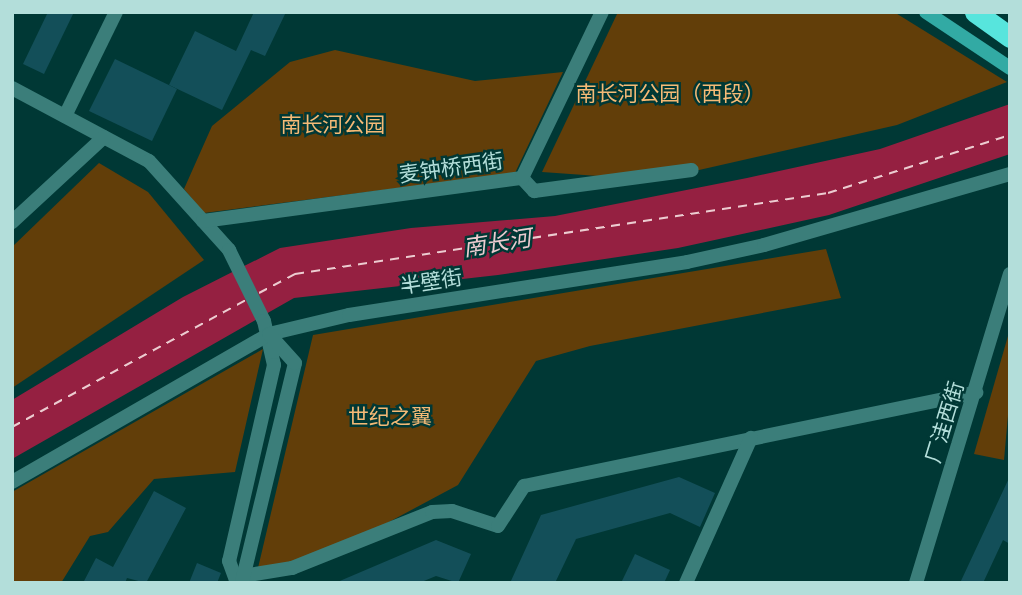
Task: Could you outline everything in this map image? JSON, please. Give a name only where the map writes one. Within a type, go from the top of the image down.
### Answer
[{"type":"highway","points":[[975,12],[1010,37]]},
{"type":"street","points":[[65,116],[116,12]]},
{"type":"street","name":"麦钟桥西街","points":[[203,221],[522,178],[602,12]]},
{"type":"street","points":[[926,12],[1010,68]]},
{"type":"street","points":[[12,88],[149,160],[229,250],[267,327],[295,363],[241,581]]},
{"type":"street","points":[[12,222],[104,137]]},
{"type":"street","points":[[522,178],[534,191],[692,170]]},
{"type":"street","name":"半壁街","points":[[12,482],[267,327],[687,262],[764,245],[1010,174]]},
{"type":"street","name":"厂洼西街","points":[[916,583],[1010,274]]},
{"type":"street","points":[[241,581],[229,561],[274,365],[267,327]]},
{"type":"street","points":[[241,581],[292,568],[432,512],[452,511],[498,526],[524,486],[976,392]]},
{"type":"street","points":[[686,583],[751,438]]},
{"type":"green space","name":"南长河公园（西段）","points":[[618,12],[894,12],[1007,82],[897,125],[655,180],[542,172]]},
{"type":"green space","name":"南长河公园","points":[[335,50],[475,81],[563,72],[515,173],[204,213],[184,189],[212,126],[290,62]]},
{"type":"green space","points":[[99,163],[148,192],[204,260],[12,388],[12,247]]},
{"type":"green space","name":"世纪之翼","points":[[826,249],[841,298],[590,346],[536,361],[458,485],[290,575],[258,568],[313,335]]},
{"type":"green space","points":[[1010,329],[1010,393],[1004,460],[974,454]]},
{"type":"green space","points":[[263,349],[235,472],[154,479],[108,532],[90,536],[61,583],[12,583],[12,492]]},
{"type":"water","name":"南长河","points":[[1010,104],[1010,154],[829,215],[678,248],[498,275],[294,298],[12,459],[12,400],[183,297],[280,248],[411,228],[555,216],[880,149]]},
{"type":"building","points":[[48,12],[74,12],[44,74],[23,64]]},
{"type":"building","points":[[254,12],[286,12],[265,56],[251,50],[222,110],[169,85],[195,31],[236,51]]},
{"type":"building","points":[[115,59],[177,89],[152,141],[89,111]]},
{"type":"building","points":[[1010,476],[1010,544],[1003,540],[983,583],[960,583]]},
{"type":"building","points":[[679,477],[715,493],[700,527],[670,513],[576,539],[555,583],[510,583],[541,515]]},
{"type":"building","points":[[154,491],[186,508],[146,583],[127,578],[125,583],[83,583],[96,558],[113,567]]},
{"type":"building","points":[[436,540],[471,554],[458,583],[436,576],[419,583],[335,583]]},
{"type":"building","points":[[635,554],[670,570],[664,583],[621,583]]},
{"type":"building","points":[[197,563],[221,573],[217,583],[189,583]]},
{"type":"ferry route","points":[[259,293],[295,274],[828,193],[1010,135]]},
{"type":"ferry route","points":[[12,427],[248,299]]}]
